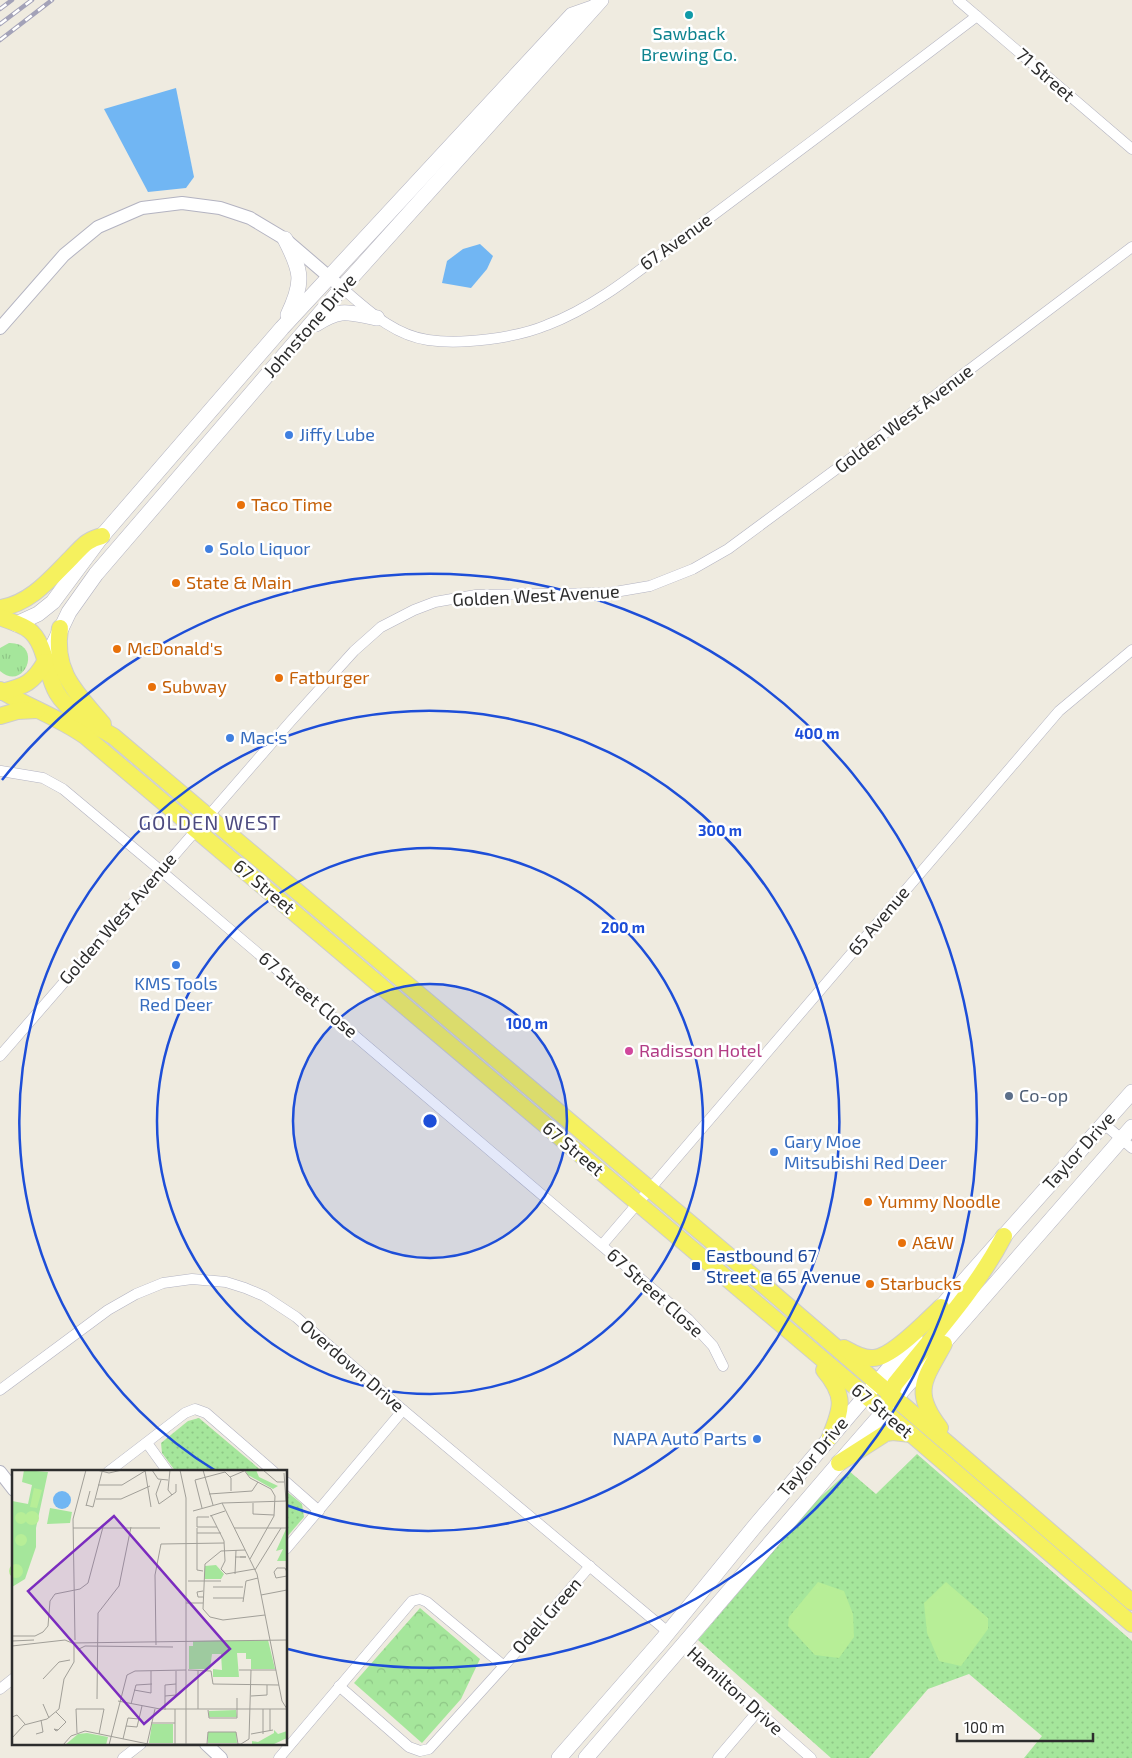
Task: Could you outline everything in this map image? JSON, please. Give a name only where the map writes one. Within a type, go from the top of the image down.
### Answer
[{"type":"main road","name":"Johnstone Drive","points":[[16,624],[38,614],[53,602],[102,536],[328,276],[572,15],[598,3]]},
{"type":"main road","name":"Johnstone Drive","points":[[44,662],[68,612],[96,574],[342,288],[598,3]]},
{"type":"main road","points":[[282,328],[295,299],[299,281],[297,264],[285,239]]},
{"type":"main road","points":[[305,332],[328,316],[342,312],[377,318]]},
{"type":"main road","points":[[0,608],[12,605],[32,595],[54,576],[90,539],[102,536]]},
{"type":"main road","points":[[0,618],[16,624]]},
{"type":"main road","points":[[0,630],[16,624]]},
{"type":"main road","name":"67 Street","points":[[16,624],[29,630],[34,635],[42,649],[44,662],[58,695],[67,705],[112,736],[208,816],[957,1450],[1132,1602]]},
{"type":"main road","points":[[60,628],[58,644],[64,673],[71,685],[112,736]]},
{"type":"main road","points":[[1,692],[20,688],[35,678],[44,662]]},
{"type":"main road","name":"67 Street","points":[[1,692],[52,716],[85,736],[911,1434],[1132,1624]]},
{"type":"main road","points":[[0,716],[17,711],[37,710]]},
{"type":"main road","name":"Taylor Drive","points":[[559,1758],[668,1632],[755,1526],[941,1307],[1132,1092]]},
{"type":"main road","name":"Taylor Drive","points":[[893,1396],[944,1344],[1127,1144],[1132,1127]]},
{"type":"main road","points":[[884,1412],[893,1396],[895,1384],[978,1280],[1004,1236]]},
{"type":"main road","points":[[827,1341],[855,1354],[867,1358],[875,1358],[895,1349],[941,1307]]},
{"type":"main road","points":[[798,1340],[830,1377],[838,1390],[840,1413],[830,1437]]},
{"type":"main road","points":[[944,1344],[926,1378],[923,1394],[924,1401],[933,1419],[957,1450]]},
{"type":"main road","name":"Taylor Drive","points":[[586,1758],[884,1412]]},
{"type":"main road","points":[[839,1463],[886,1433],[911,1434]]},
{"type":"street","name":"71 Street","points":[[958,0],[1132,149]]},
{"type":"street","name":"67 Avenue","points":[[342,288],[377,318],[394,329],[429,341],[499,338],[548,325],[595,300],[620,284],[977,16]]},
{"type":"street","points":[[0,328],[64,255],[98,227],[142,208],[182,203],[220,208],[250,218],[285,239],[342,288]]},
{"type":"street","name":"Golden West Avenue","points":[[0,1056],[290,722],[370,636],[394,620],[421,607],[452,599],[476,595],[609,593],[650,586],[711,560],[900,422],[1132,247]]},
{"type":"street","name":"65 Avenue","points":[[638,1204],[1059,711],[1132,650]]},
{"type":"street","name":"67 Street Close","points":[[1,772],[43,778],[56,784],[602,1245],[698,1329],[713,1346],[723,1366]]},
{"type":"street","points":[[1104,1124],[1127,1144]]},
{"type":"street","name":"67 Street Close","points":[[602,1245],[638,1204]]},
{"type":"street","name":"Overdown Drive","points":[[0,1390],[108,1310],[136,1294],[163,1283],[178,1280],[207,1279],[245,1288],[279,1305],[668,1632]]},
{"type":"street","points":[[111,1470],[185,1414],[191,1410],[198,1409],[206,1413],[272,1470]]},
{"type":"street","points":[[288,1547],[403,1410]]},
{"type":"street","points":[[147,1443],[167,1470]]},
{"type":"street","points":[[0,1472],[12,1487]]},
{"type":"street","points":[[288,1484],[319,1511]]},
{"type":"street","name":"Odell Green","points":[[339,1686],[409,1747],[424,1751],[432,1747],[590,1566]]},
{"type":"street","name":"Odell Green","points":[[279,1758],[408,1604],[416,1599],[424,1600],[432,1605],[504,1666]]},
{"type":"street","name":"Hamilton Drive","points":[[683,1645],[810,1758]]},
{"type":"street","points":[[0,1689],[12,1680]]},
{"type":"street","points":[[718,1758],[758,1711]]},
{"type":"street","points":[[123,1758],[138,1746]]},
{"type":"street","points":[[208,1746],[221,1758]]},
{"type":"green space","points":[[9,643],[20,645],[26,650],[28,657],[27,665],[23,672],[17,676],[9,676],[0,671],[0,648]]},
{"type":"green space","points":[[199,1418],[261,1470],[175,1470],[162,1453],[161,1443],[188,1421]]},
{"type":"green space","points":[[917,1454],[1132,1641],[1132,1758],[1024,1758],[1042,1736],[969,1674],[928,1689],[869,1758],[831,1758],[698,1640],[815,1502],[849,1471],[876,1494]]},
{"type":"green space","points":[[288,1493],[302,1504],[304,1517],[288,1536]]},
{"type":"green space","points":[[818,1582],[844,1591],[853,1614],[854,1637],[839,1658],[815,1655],[788,1626],[789,1617]]},
{"type":"green space","points":[[946,1582],[988,1618],[988,1629],[961,1666],[939,1661],[927,1633],[924,1603]]},
{"type":"green space","points":[[420,1608],[480,1659],[461,1699],[422,1743],[354,1683]]},
{"type":"water","points":[[176,88],[194,177],[186,188],[148,192],[104,109]]},
{"type":"water","points":[[480,244],[493,256],[487,269],[471,288],[442,283],[447,261],[463,249]]},
{"type":"railway","points":[[0,9],[12,0]]},
{"type":"railway","points":[[0,24],[32,0]]},
{"type":"railway","points":[[0,40],[52,0]]},
{"type":"place","name":"Sawback Brewing Co.","points":[[689,15]]},
{"type":"place","name":"Jiffy Lube","points":[[289,435]]},
{"type":"place","name":"Taco Time","points":[[241,505]]},
{"type":"place","name":"Solo Liquor","points":[[209,549]]},
{"type":"place","name":"State & Main","points":[[176,583]]},
{"type":"place","name":"McDonald's","points":[[117,649]]},
{"type":"place","name":"Fatburger","points":[[279,678]]},
{"type":"place","name":"Subway","points":[[152,687]]},
{"type":"place","name":"Mac's","points":[[230,738]]},
{"type":"place","name":"KMS Tools Red Deer","points":[[176,965]]},
{"type":"place","name":"Radisson Hotel","points":[[629,1051]]},
{"type":"place","name":"Co-op","points":[[1009,1096]]},
{"type":"place","name":"Gary Moe Mitsubishi Red Deer","points":[[774,1152]]},
{"type":"place","name":"Yummy Noodle","points":[[868,1202]]},
{"type":"place","name":"A&W","points":[[902,1243]]},
{"type":"place","name":"Eastbound 67 Street @ 65 Avenue","points":[[696,1266]]},
{"type":"place","name":"Starbucks","points":[[870,1284]]},
{"type":"place","name":"NAPA Auto Parts","points":[[757,1439]]},
{"type":"district","name":"GOLDEN WEST","points":[[210,823]]}]
